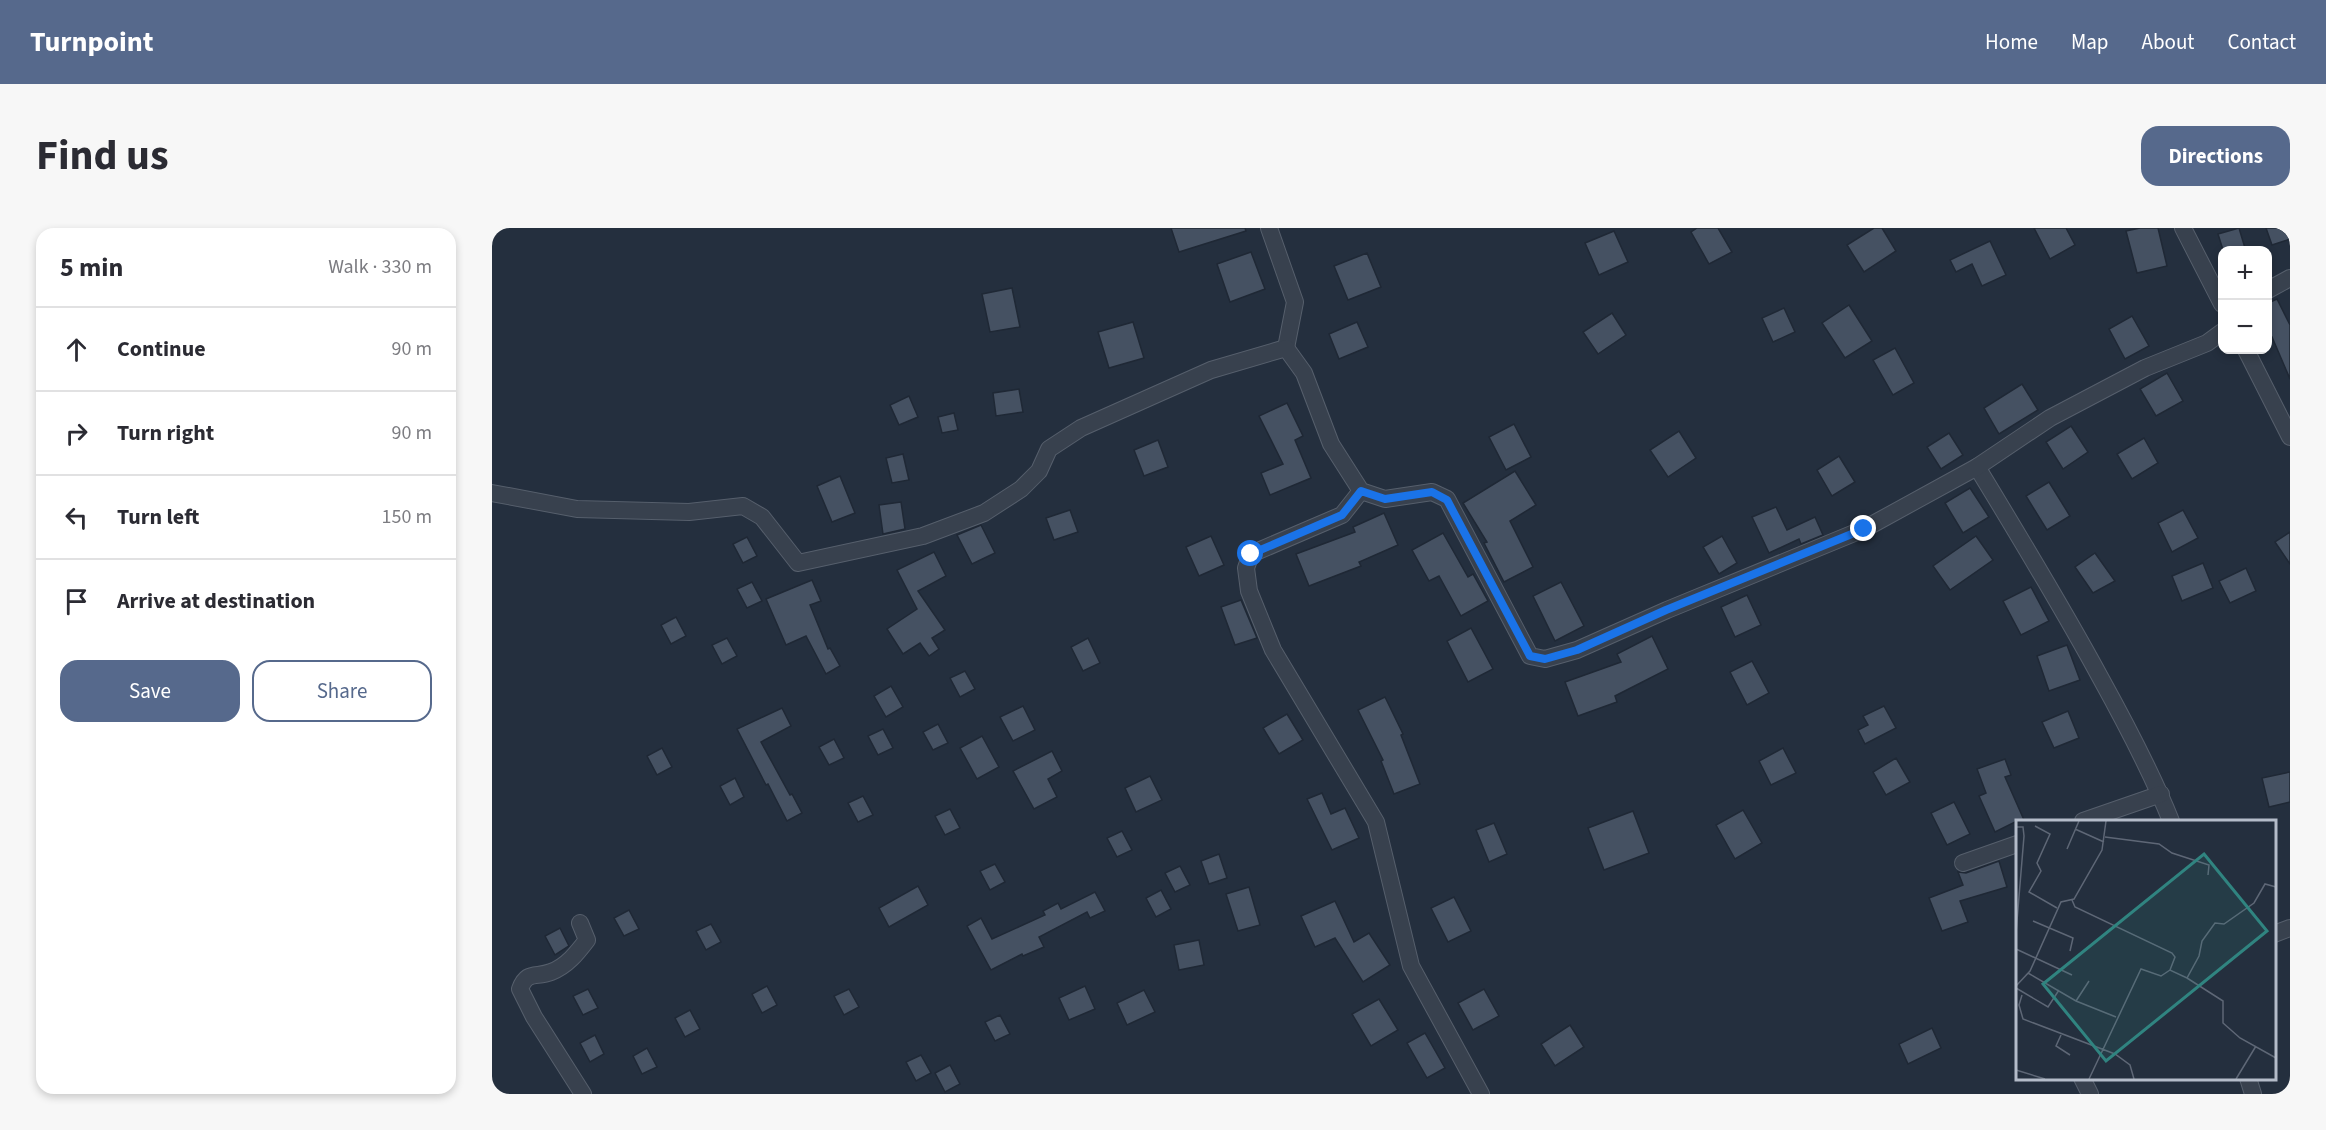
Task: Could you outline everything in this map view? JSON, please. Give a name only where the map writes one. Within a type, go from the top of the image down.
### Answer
[{"type":"street","points":[[1269,228],[1295,302],[1286,348],[1304,373],[1331,444],[1361,491],[1385,499],[1432,492],[1447,500],[1530,656],[1545,659],[1577,650],[1666,610],[1864,529],[1977,467],[2050,418],[2145,368],[2207,343],[2218,335]]},
{"type":"street","points":[[2183,228],[2221,300]]},
{"type":"street","points":[[2272,288],[2290,278]]},
{"type":"street","points":[[492,493],[577,509],[688,512],[742,506],[762,517],[798,563],[923,536],[984,513],[1021,489],[1039,471],[1050,449],[1081,428],[1211,370],[1286,348]]},
{"type":"street","points":[[2248,354],[2290,437]]},
{"type":"street","points":[[1977,467],[2052,591],[2127,725],[2171,820]]},
{"type":"street","points":[[1361,491],[1342,515],[1251,554],[1246,568],[1249,591],[1274,650],[1376,822],[1411,966],[1481,1094]]},
{"type":"street","points":[[2086,820],[2160,794]]},
{"type":"street","points":[[1963,863],[2016,844]]},
{"type":"street","points":[[580,923],[587,940],[573,959],[551,972],[533,974],[524,980],[520,989],[534,1017],[583,1094]]},
{"type":"street","points":[[2275,934],[2290,928]]},
{"type":"street","points":[[2083,1079],[2090,1094]]},
{"type":"street","points":[[2249,1079],[2253,1094]]},
{"type":"building","points":[[1171,228],[1245,228],[1246,231],[1179,252]]},
{"type":"building","points":[[1697,228],[1718,228],[1732,252],[1709,264],[1691,232]]},
{"type":"building","points":[[1874,228],[1882,228],[1896,251],[1864,272],[1847,245]]},
{"type":"building","points":[[2034,228],[2066,228],[2075,245],[2050,259]]},
{"type":"building","points":[[2158,228],[2167,266],[2137,273],[2126,231]]},
{"type":"building","points":[[2239,228],[2244,246],[2222,246],[2218,234]]},
{"type":"building","points":[[2266,228],[2290,228],[2290,239],[2272,245]]},
{"type":"building","points":[[1614,231],[1628,262],[1599,275],[1585,243]]},
{"type":"building","points":[[1990,241],[2006,275],[1982,286],[1972,264],[1956,272],[1950,260]]},
{"type":"building","points":[[1251,252],[1265,289],[1230,302],[1217,264]]},
{"type":"building","points":[[1367,253],[1381,287],[1348,300],[1334,266]]},
{"type":"building","points":[[1012,288],[1020,327],[990,332],[982,294]]},
{"type":"building","points":[[2277,299],[2290,325],[2290,379],[2272,337],[2272,301]]},
{"type":"building","points":[[1849,305],[1872,341],[1845,358],[1822,323]]},
{"type":"building","points":[[1784,308],[1795,332],[1773,342],[1762,318]]},
{"type":"building","points":[[1612,313],[1626,335],[1598,354],[1583,332]]},
{"type":"building","points":[[2132,316],[2149,346],[2125,359],[2109,329]]},
{"type":"building","points":[[1133,322],[1144,358],[1109,368],[1098,332]]},
{"type":"building","points":[[1357,322],[1368,347],[1339,359],[1329,334]]},
{"type":"building","points":[[1895,348],[1914,383],[1893,395],[1873,360]]},
{"type":"building","points":[[2167,373],[2183,401],[2156,416],[2140,389]]},
{"type":"building","points":[[2022,384],[2038,410],[1999,434],[1984,408]]},
{"type":"building","points":[[1019,389],[1023,412],[996,416],[993,393]]},
{"type":"building","points":[[909,396],[918,417],[899,425],[890,405]]},
{"type":"building","points":[[1287,403],[1303,436],[1295,440],[1311,478],[1270,495],[1261,473],[1283,464],[1259,416]]},
{"type":"building","points":[[954,413],[958,430],[942,433],[938,417]]},
{"type":"building","points":[[1514,424],[1531,457],[1506,470],[1489,437]]},
{"type":"building","points":[[2071,426],[2088,452],[2063,469],[2046,442]]},
{"type":"building","points":[[1679,431],[1696,458],[1668,477],[1650,450]]},
{"type":"building","points":[[1949,433],[1963,455],[1941,469],[1927,447]]},
{"type":"building","points":[[2144,438],[2158,463],[2132,479],[2117,454]]},
{"type":"building","points":[[1158,440],[1168,467],[1144,476],[1134,450]]},
{"type":"building","points":[[903,454],[909,480],[892,483],[886,458]]},
{"type":"building","points":[[1839,456],[1855,482],[1832,496],[1817,470]]},
{"type":"building","points":[[1515,471],[1536,505],[1510,521],[1533,567],[1504,582],[1484,543],[1487,542],[1463,503]]},
{"type":"building","points":[[840,476],[855,513],[832,522],[817,486]]},
{"type":"building","points":[[2049,482],[2070,516],[2047,530],[2026,496]]},
{"type":"building","points":[[1970,488],[1989,517],[1963,533],[1945,503]]},
{"type":"building","points":[[901,502],[905,529],[883,534],[879,505]]},
{"type":"building","points":[[1776,507],[1787,530],[1815,517],[1823,535],[1801,544],[1799,539],[1769,553],[1752,517]]},
{"type":"building","points":[[1070,510],[1078,532],[1054,540],[1046,518]]},
{"type":"building","points":[[2183,510],[2198,538],[2172,552],[2158,523]]},
{"type":"building","points":[[1384,513],[1398,545],[1359,562],[1361,566],[1309,586],[1296,554],[1355,532],[1353,527]]},
{"type":"building","points":[[981,525],[995,553],[972,564],[957,535]]},
{"type":"building","points":[[2290,532],[2290,564],[2275,542]]},
{"type":"building","points":[[1443,533],[1468,577],[1473,574],[1488,601],[1461,616],[1439,576],[1429,581],[1412,550]]},
{"type":"building","points":[[1211,536],[1224,565],[1199,576],[1186,547]]},
{"type":"building","points":[[1722,536],[1737,563],[1719,574],[1703,547]]},
{"type":"building","points":[[1976,536],[1993,560],[1950,590],[1933,566]]},
{"type":"building","points":[[747,537],[757,556],[743,563],[733,544]]},
{"type":"building","points":[[934,552],[946,576],[918,591],[945,630],[932,638],[939,649],[929,656],[920,643],[903,654],[887,629],[917,609],[897,570]]},
{"type":"building","points":[[2095,553],[2115,581],[2093,593],[2075,567]]},
{"type":"building","points":[[2203,563],[2213,588],[2182,601],[2172,576]]},
{"type":"building","points":[[2246,568],[2256,591],[2230,603],[2219,581]]},
{"type":"building","points":[[812,580],[821,601],[810,605],[828,649],[830,648],[840,666],[826,674],[806,636],[786,645],[766,599]]},
{"type":"building","points":[[752,582],[762,601],[747,608],[737,589]]},
{"type":"building","points":[[1561,582],[1584,626],[1555,641],[1533,596]]},
{"type":"building","points":[[2031,587],[2049,621],[2021,635],[2003,601]]},
{"type":"building","points":[[1747,595],[1761,625],[1735,637],[1721,607]]},
{"type":"building","points":[[1241,600],[1257,638],[1235,645],[1221,607]]},
{"type":"building","points":[[676,617],[686,636],[671,644],[661,625]]},
{"type":"building","points":[[1471,628],[1493,669],[1468,682],[1447,641]]},
{"type":"building","points":[[1652,636],[1668,669],[1615,696],[1617,702],[1578,716],[1565,682],[1621,662],[1617,654]]},
{"type":"building","points":[[727,638],[737,656],[722,664],[712,645]]},
{"type":"building","points":[[1088,638],[1100,663],[1083,671],[1071,647]]},
{"type":"building","points":[[2067,645],[2080,680],[2049,691],[2037,656]]},
{"type":"building","points":[[1752,661],[1769,693],[1747,705],[1730,672]]},
{"type":"building","points":[[965,671],[975,689],[960,697],[950,678]]},
{"type":"building","points":[[891,686],[903,707],[886,717],[874,696]]},
{"type":"building","points":[[1385,697],[1403,734],[1401,735],[1420,784],[1394,794],[1381,761],[1383,760],[1358,710]]},
{"type":"building","points":[[1023,706],[1035,730],[1013,741],[1000,717]]},
{"type":"building","points":[[1884,706],[1896,728],[1865,744],[1858,730],[1868,725],[1863,716]]},
{"type":"building","points":[[782,708],[791,726],[761,742],[802,813],[787,821],[737,729]]},
{"type":"building","points":[[2068,711],[2079,738],[2054,748],[2042,722]]},
{"type":"building","points":[[1287,714],[1303,740],[1279,754],[1263,728]]},
{"type":"building","points":[[938,724],[948,743],[933,750],[923,732]]},
{"type":"building","points":[[883,729],[893,748],[878,755],[868,736]]},
{"type":"building","points":[[982,736],[999,767],[977,779],[960,748]]},
{"type":"building","points":[[834,739],[844,758],[829,765],[819,747]]},
{"type":"building","points":[[662,748],[672,767],[657,775],[647,756]]},
{"type":"building","points":[[1783,748],[1796,773],[1771,785],[1759,761]]},
{"type":"building","points":[[1052,751],[1062,771],[1048,779],[1057,797],[1034,809],[1013,771]]},
{"type":"building","points":[[1896,758],[1910,782],[1886,795],[1873,772]]},
{"type":"building","points":[[2005,759],[2011,775],[2005,777],[2024,820],[2016,820],[1995,832],[1979,796],[1986,793],[1977,769]]},
{"type":"building","points":[[2290,772],[2290,802],[2269,807],[2262,778]]},
{"type":"building","points":[[1150,776],[1162,800],[1136,812],[1125,788]]},
{"type":"building","points":[[735,778],[744,797],[730,805],[720,786]]},
{"type":"building","points":[[1322,793],[1331,814],[1345,808],[1359,838],[1332,850],[1307,799]]},
{"type":"building","points":[[863,796],[873,815],[858,822],[848,803]]},
{"type":"building","points":[[1954,802],[1970,834],[1947,845],[1931,813]]},
{"type":"building","points":[[950,809],[960,828],[945,835],[935,816]]},
{"type":"building","points":[[1743,810],[1762,843],[1735,859],[1716,825]]},
{"type":"building","points":[[1633,811],[1649,853],[1604,870],[1588,828]]},
{"type":"building","points":[[1494,823],[1507,854],[1489,862],[1476,830]]},
{"type":"building","points":[[1122,831],[1132,850],[1117,857],[1107,838]]},
{"type":"building","points":[[1219,854],[1227,878],[1209,884],[1201,861]]},
{"type":"building","points":[[1999,861],[2007,887],[1960,901],[1968,922],[1942,931],[1929,898],[1963,885],[1958,872],[1966,873]]},
{"type":"building","points":[[995,864],[1005,882],[990,890],[980,871]]},
{"type":"building","points":[[1180,866],[1190,885],[1175,892],[1165,873]]},
{"type":"building","points":[[918,886],[928,905],[889,927],[879,908]]},
{"type":"building","points":[[1249,887],[1260,925],[1238,931],[1226,894]]},
{"type":"building","points":[[1161,890],[1171,909],[1156,917],[1146,898]]},
{"type":"building","points":[[1095,892],[1105,911],[1090,918],[1087,912],[1039,937],[1044,947],[1023,956],[1022,954],[991,970],[967,926],[981,918],[992,939],[1045,915],[1043,911],[1058,903],[1061,909]]},
{"type":"building","points":[[1454,897],[1471,931],[1448,942],[1431,908]]},
{"type":"building","points":[[1335,901],[1354,942],[1369,933],[1390,965],[1363,982],[1335,938],[1315,947],[1301,916]]},
{"type":"building","points":[[629,910],[639,929],[624,936],[614,918]]},
{"type":"building","points":[[711,924],[721,942],[706,950],[696,931]]},
{"type":"building","points":[[560,928],[569,946],[555,955],[545,936]]},
{"type":"building","points":[[1199,940],[1204,965],[1179,970],[1174,945]]},
{"type":"building","points":[[767,986],[777,1005],[762,1013],[752,994]]},
{"type":"building","points":[[1085,986],[1095,1009],[1069,1020],[1059,998]]},
{"type":"building","points":[[588,989],[598,1008],[583,1015],[573,996]]},
{"type":"building","points":[[849,989],[859,1007],[844,1015],[834,996]]},
{"type":"building","points":[[1484,989],[1499,1016],[1473,1030],[1458,1003]]},
{"type":"building","points":[[1144,990],[1155,1012],[1127,1025],[1117,1003]]},
{"type":"building","points":[[1379,999],[1398,1030],[1371,1046],[1352,1014]]},
{"type":"building","points":[[690,1010],[700,1029],[685,1037],[675,1018]]},
{"type":"building","points":[[1000,1015],[1010,1034],[995,1041],[985,1022]]},
{"type":"building","points":[[1570,1025],[1584,1047],[1555,1066],[1541,1044]]},
{"type":"building","points":[[1932,1028],[1941,1048],[1908,1064],[1899,1044]]},
{"type":"building","points":[[1425,1033],[1445,1068],[1427,1078],[1407,1043]]},
{"type":"building","points":[[595,1035],[604,1054],[590,1062],[580,1043]]},
{"type":"building","points":[[647,1048],[657,1067],[642,1074],[633,1056]]},
{"type":"building","points":[[921,1055],[931,1073],[916,1081],[906,1062]]},
{"type":"building","points":[[950,1065],[960,1084],[945,1092],[935,1073]]},
{"type":"route","points":[[1251,554],[1342,515],[1361,491],[1385,499],[1432,492],[1447,500],[1530,656],[1545,659],[1577,650],[1666,610],[1864,529]]}]
